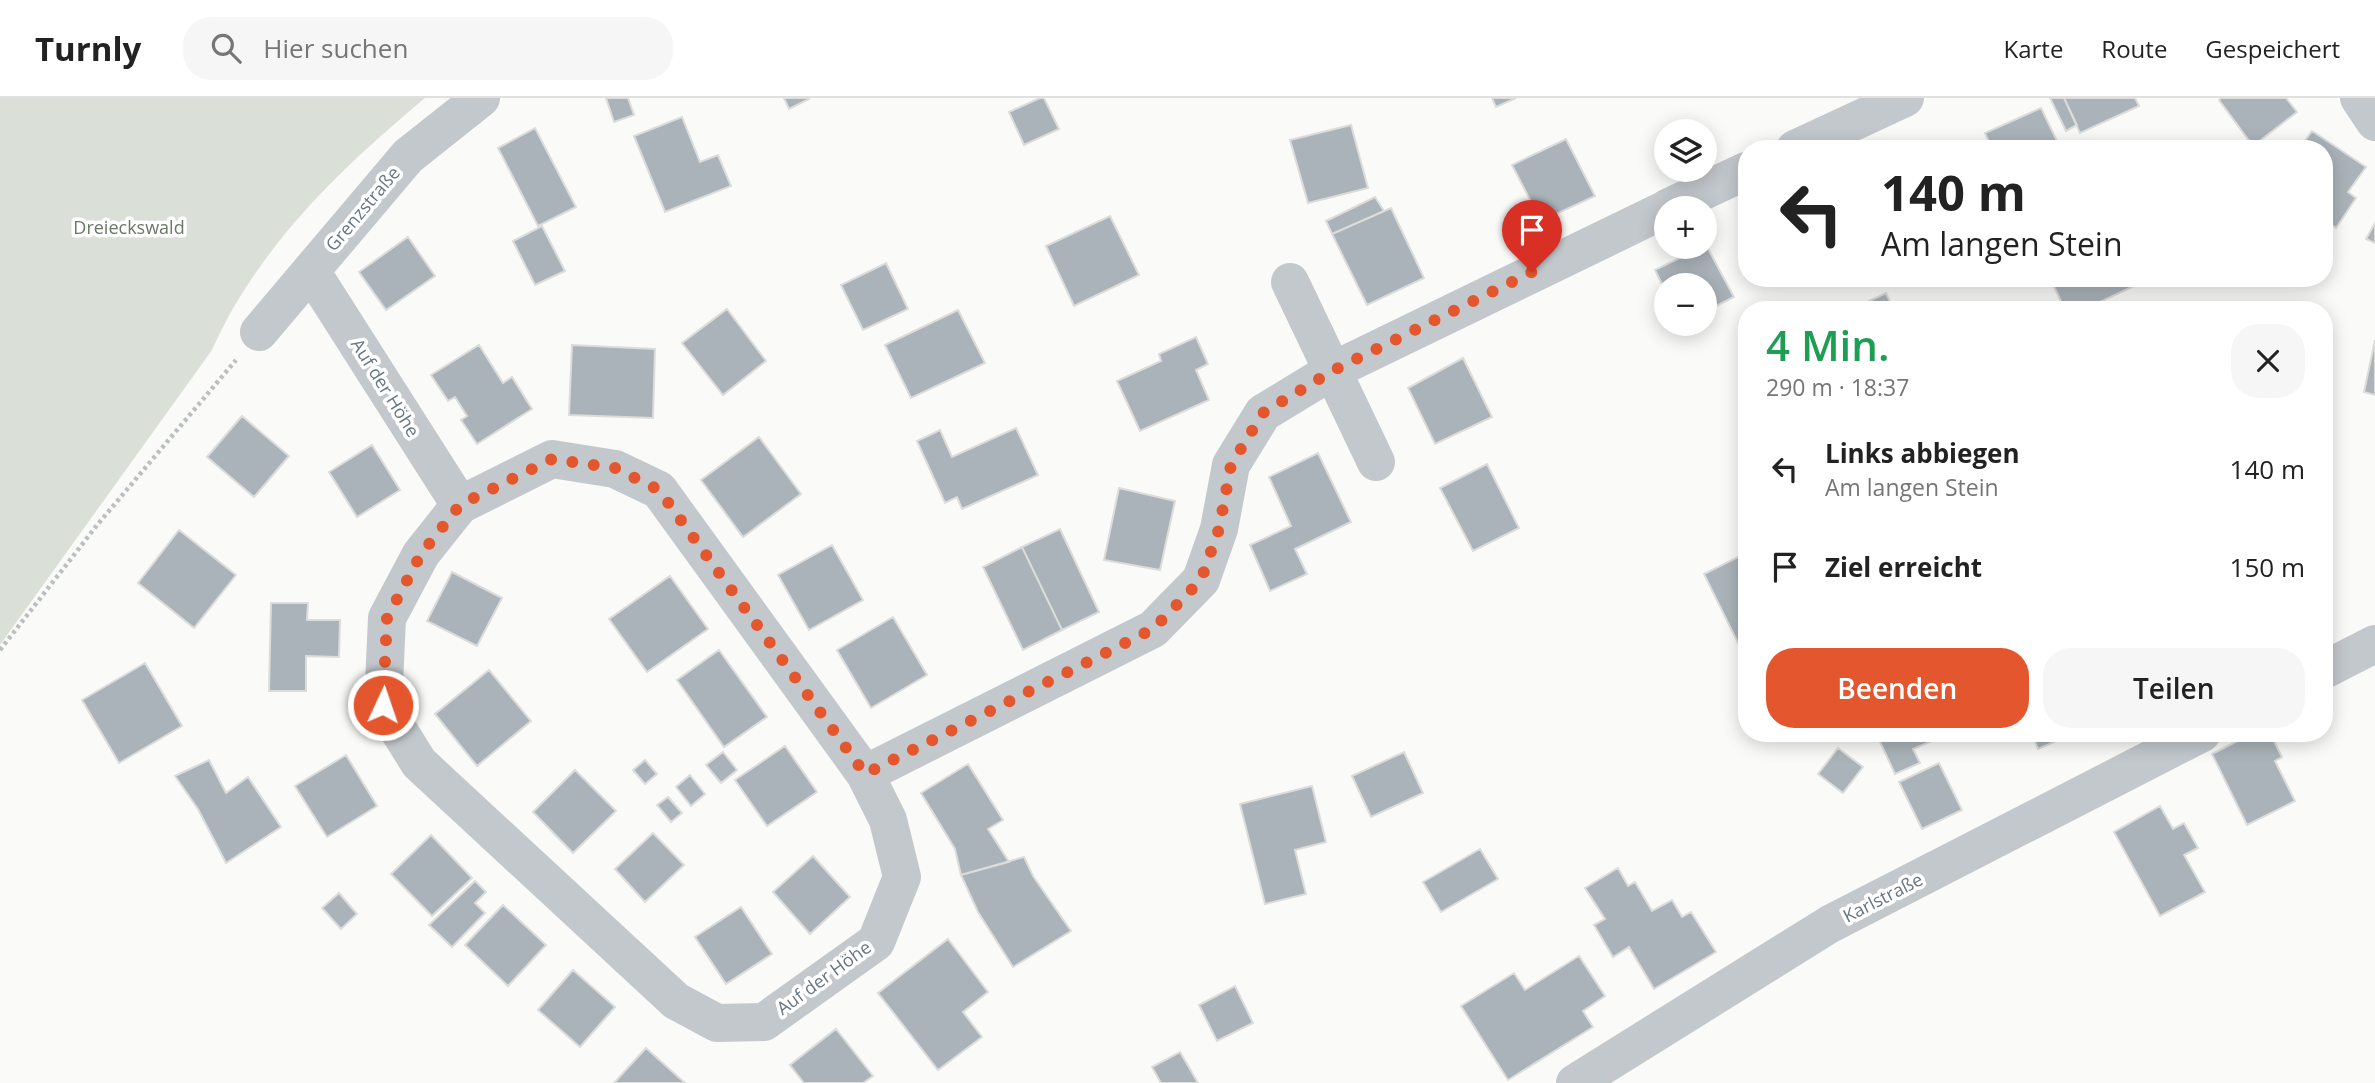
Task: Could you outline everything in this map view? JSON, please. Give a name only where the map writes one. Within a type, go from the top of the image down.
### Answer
[{"type":"street","name":"Grenzstraße","points":[[259,332],[408,156],[481,98]]},
{"type":"street","points":[[1814,140],[1905,98]]},
{"type":"street","points":[[2359,98],[2375,122]]},
{"type":"street","points":[[1694,196],[1738,175]]},
{"type":"street","points":[[865,774],[1153,629],[1201,580],[1219,529],[1231,465],[1263,413],[1332,371],[1654,215]]},
{"type":"street","name":"Auf der Höhe","points":[[311,271],[460,505]]},
{"type":"street","points":[[1290,282],[1376,461]]},
{"type":"street","name":"Auf der Höhe","points":[[552,459],[615,468],[659,490],[865,774],[888,820],[902,877],[876,942],[764,1022],[717,1023],[676,1001],[419,763],[383,705],[387,618],[421,554],[460,505],[552,459]]},
{"type":"street","points":[[2333,665],[2375,644]]},
{"type":"street","name":"Karlstraße","points":[[1575,1083],[1830,925],[2185,742]]},
{"type":"path","points":[[0,650],[99,524],[259,332]]},
{"type":"green space","name":"Dreieckswald","points":[[0,98],[425,98],[332,182],[277,244],[253,277],[212,350],[0,645]]},
{"type":"building","points":[[606,98],[628,98],[634,115],[614,122]]},
{"type":"building","points":[[784,98],[808,98],[809,99],[789,109]]},
{"type":"building","points":[[1044,98],[1059,129],[1024,145],[1009,112]]},
{"type":"building","points":[[1492,98],[1516,98],[1496,107]]},
{"type":"building","points":[[2050,98],[2064,98],[2077,125],[2066,131]]},
{"type":"building","points":[[2064,98],[2135,98],[2139,106],[2080,133]]},
{"type":"building","points":[[2286,98],[2297,112],[2261,140],[2249,140],[2219,100]]},
{"type":"building","points":[[2041,108],[2057,140],[1988,140],[1985,133]]},
{"type":"building","points":[[682,117],[700,162],[718,155],[731,186],[665,212],[634,136]]},
{"type":"building","points":[[1351,125],[1368,188],[1308,203],[1290,140]]},
{"type":"building","points":[[535,128],[576,207],[538,226],[498,148]]},
{"type":"building","points":[[2312,131],[2326,140],[2306,140]]},
{"type":"building","points":[[1566,139],[1595,196],[1541,221],[1512,165]]},
{"type":"building","points":[[2333,145],[2366,167],[2348,192],[2356,198],[2336,228],[2333,226]]},
{"type":"building","points":[[1375,197],[1384,211],[1332,234],[1326,221]]},
{"type":"building","points":[[1391,208],[1424,278],[1367,305],[1332,234]]},
{"type":"building","points":[[1110,216],[1139,275],[1074,306],[1046,246]]},
{"type":"building","points":[[2375,223],[2375,243],[2366,239]]},
{"type":"building","points":[[542,226],[565,271],[535,285],[513,241]]},
{"type":"building","points":[[408,237],[435,276],[386,310],[359,272]]},
{"type":"building","points":[[1677,259],[1714,259],[1734,297],[1717,306],[1717,273],[1656,273],[1655,270]]},
{"type":"building","points":[[886,263],[908,309],[863,330],[841,285]]},
{"type":"building","points":[[2054,287],[2132,287],[2102,301],[2061,301]]},
{"type":"building","points":[[1886,293],[1890,301],[1869,301]]},
{"type":"building","points":[[727,309],[766,361],[723,395],[682,343]]},
{"type":"building","points":[[958,310],[985,363],[911,398],[885,345]]},
{"type":"building","points":[[1196,337],[1208,364],[1196,370],[1209,400],[1140,431],[1117,381],[1161,361],[1159,354]]},
{"type":"building","points":[[2375,340],[2375,395],[2364,392]]},
{"type":"building","points":[[479,345],[503,383],[512,377],[532,409],[477,444],[461,420],[467,416],[455,397],[448,401],[431,375]]},
{"type":"building","points":[[572,345],[655,349],[653,418],[569,415]]},
{"type":"building","points":[[1463,358],[1492,417],[1435,444],[1408,388]]},
{"type":"building","points":[[242,416],[289,456],[254,497],[207,457]]},
{"type":"building","points":[[1016,428],[1038,475],[962,509],[957,497],[945,503],[917,441],[940,430],[952,457]]},
{"type":"building","points":[[759,437],[801,494],[743,537],[701,480]]},
{"type":"building","points":[[372,445],[400,490],[357,517],[329,472]]},
{"type":"building","points":[[1318,453],[1351,522],[1295,549],[1307,574],[1270,591],[1250,545],[1291,526],[1269,477]]},
{"type":"building","points":[[1487,464],[1519,528],[1473,551],[1440,488]]},
{"type":"building","points":[[1119,488],[1175,501],[1160,570],[1104,560]]},
{"type":"building","points":[[1060,529],[1099,612],[1062,630],[1022,547]]},
{"type":"building","points":[[179,530],[236,575],[194,628],[138,583]]},
{"type":"building","points":[[832,545],[863,600],[809,630],[778,575]]},
{"type":"building","points":[[1022,547],[1062,630],[1023,650],[983,567]]},
{"type":"building","points":[[1738,557],[1738,643],[1704,574]]},
{"type":"building","points":[[452,572],[502,598],[477,646],[427,621]]},
{"type":"building","points":[[670,576],[708,629],[647,672],[609,619]]},
{"type":"building","points":[[271,603],[308,603],[307,620],[340,620],[339,657],[306,656],[306,691],[269,691]]},
{"type":"building","points":[[893,617],[927,675],[871,708],[837,650]]},
{"type":"building","points":[[719,650],[767,717],[724,747],[677,680]]},
{"type":"building","points":[[145,663],[182,726],[119,763],[82,700]]},
{"type":"building","points":[[489,670],[531,721],[477,766],[435,714]]},
{"type":"building","points":[[1880,742],[1930,742],[1913,749],[1920,763],[1895,774]]},
{"type":"building","points":[[2035,742],[2054,742],[2038,749]]},
{"type":"building","points":[[2235,742],[2274,742],[2282,757],[2275,761],[2295,801],[2247,825],[2212,754]]},
{"type":"building","points":[[785,746],[817,792],[767,826],[735,780]]},
{"type":"building","points":[[1838,748],[1863,767],[1843,793],[1818,774]]},
{"type":"building","points":[[723,752],[737,770],[721,783],[706,765]]},
{"type":"building","points":[[1404,752],[1423,793],[1371,817],[1352,776]]},
{"type":"building","points":[[346,755],[377,806],[327,837],[295,786]]},
{"type":"building","points":[[209,760],[226,793],[248,777],[281,827],[226,863],[198,809],[175,776]]},
{"type":"building","points":[[645,760],[657,774],[645,784],[633,770]]},
{"type":"building","points":[[1939,763],[1962,810],[1922,829],[1899,782]]},
{"type":"building","points":[[968,764],[1003,820],[988,829],[1009,862],[961,875],[955,849],[921,793]]},
{"type":"building","points":[[575,770],[616,811],[573,853],[533,812]]},
{"type":"building","points":[[690,775],[705,794],[691,806],[676,787]]},
{"type":"building","points":[[1312,786],[1326,842],[1295,850],[1306,894],[1265,904],[1240,804]]},
{"type":"building","points":[[668,797],[682,813],[671,822],[657,805]]},
{"type":"building","points":[[2160,806],[2173,829],[2184,823],[2198,848],[2184,855],[2205,892],[2160,916],[2114,832]]},
{"type":"building","points":[[653,833],[684,865],[645,902],[615,869]]},
{"type":"building","points":[[431,835],[472,878],[432,916],[391,874]]},
{"type":"building","points":[[1480,849],[1498,879],[1441,912],[1423,882]]},
{"type":"building","points":[[813,856],[850,897],[810,934],[773,892]]},
{"type":"building","points":[[1024,857],[1033,876],[1071,931],[1013,967],[978,912],[961,875]]},
{"type":"building","points":[[1618,868],[1628,886],[1635,882],[1652,911],[1672,900],[1682,917],[1691,912],[1716,952],[1654,989],[1629,947],[1613,957],[1594,925],[1605,919],[1585,888]]},
{"type":"building","points":[[475,881],[486,892],[475,903],[485,913],[452,947],[429,925]]},
{"type":"building","points":[[339,893],[357,914],[341,929],[322,908]]},
{"type":"building","points":[[503,905],[546,945],[508,986],[465,945]]},
{"type":"building","points":[[741,907],[772,954],[726,984],[695,937]]},
{"type":"building","points":[[948,939],[988,992],[963,1012],[982,1037],[938,1070],[878,993]]},
{"type":"building","points":[[1579,956],[1605,996],[1583,1011],[1593,1027],[1508,1080],[1461,1006],[1514,973],[1525,990]]},
{"type":"building","points":[[573,970],[615,1007],[580,1047],[538,1010]]},
{"type":"building","points":[[1235,986],[1253,1023],[1217,1041],[1199,1005]]},
{"type":"building","points":[[836,1029],[873,1076],[863,1083],[804,1083],[790,1065]]},
{"type":"building","points":[[646,1048],[685,1083],[614,1083]]},
{"type":"building","points":[[1180,1052],[1198,1083],[1161,1083],[1152,1067]]},
{"type":"route","points":[[383,705],[387,618],[421,554],[460,505],[552,459],[615,468],[659,490],[865,774],[1153,629],[1201,580],[1219,529],[1231,465],[1263,413],[1332,371],[1532,272]]}]
